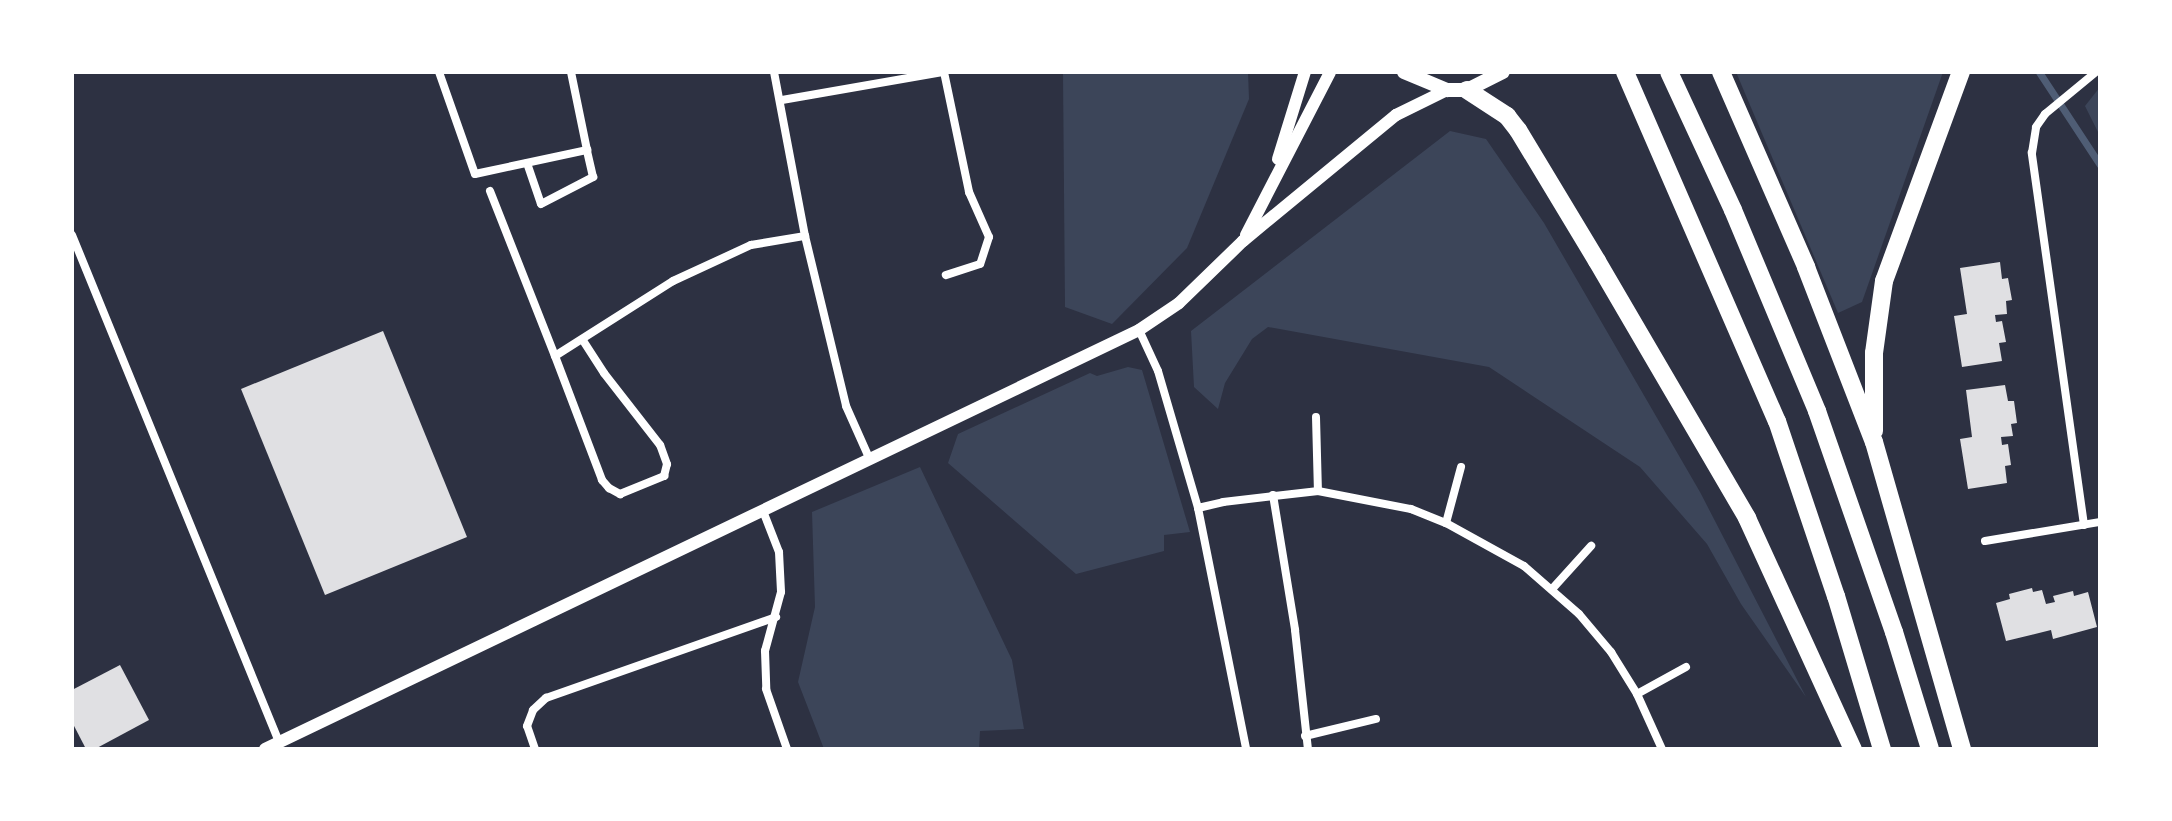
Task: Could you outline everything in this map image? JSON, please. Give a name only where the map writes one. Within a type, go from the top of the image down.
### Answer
[{"type":"highway","points":[[1625,72],[1777,421],[1836,596],[1882,749]]},
{"type":"highway","points":[[1721,72],[1806,267],[1874,442],[1962,749]]},
{"type":"highway","points":[[1874,442],[1874,353],[1884,281],[1961,72]]},
{"type":"highway","points":[[1673,80],[1733,210],[1817,411],[1894,632],[1930,749]]},
{"type":"highway","points":[[1467,90],[1507,116],[1518,130],[1597,261],[1747,518],[1853,749]]},
{"type":"main road","points":[[1404,72],[1447,90],[1467,90],[1503,72]]},
{"type":"street","points":[[439,72],[475,174],[587,150]]},
{"type":"street","points":[[527,163],[541,204],[593,177],[571,72]]},
{"type":"street","points":[[774,72],[782,100],[805,236],[846,406],[870,460]]},
{"type":"street","points":[[782,100],[944,72],[969,192],[989,237],[980,264],[946,275]]},
{"type":"street","points":[[1268,193],[1305,72]]},
{"type":"street","points":[[1243,241],[1330,72]]},
{"type":"street","points":[[2084,525],[2032,153],[2036,127],[2045,114],[2096,72]]},
{"type":"street","points":[[265,749],[1139,330],[1179,303],[1243,241],[1396,115],[1447,90]]},
{"type":"street","points":[[490,191],[602,480],[620,494],[664,476],[667,464],[660,445],[604,373],[582,339]]},
{"type":"street","points":[[72,235],[279,742]]},
{"type":"street","points":[[555,356],[673,281],[751,245],[805,236]]},
{"type":"street","points":[[1139,330],[1158,371],[1198,508],[1246,749]]},
{"type":"street","points":[[1316,417],[1318,491]]},
{"type":"street","points":[[1446,523],[1461,467]]},
{"type":"street","points":[[1198,508],[1318,491],[1411,509],[1446,523],[1524,566],[1553,588],[1611,652],[1637,694],[1662,749]]},
{"type":"street","points":[[1273,495],[1295,630],[1308,749]]},
{"type":"street","points":[[763,511],[779,552],[781,592],[765,651],[766,689],[787,749]]},
{"type":"street","points":[[1985,541],[2100,522]]},
{"type":"street","points":[[1553,588],[1591,546]]},
{"type":"street","points":[[535,749],[527,726],[533,710],[546,698],[776,617]]},
{"type":"street","points":[[1637,694],[1686,667]]},
{"type":"street","points":[[1305,736],[1376,719]]},
{"type":"shaded area","points":[[1063,72],[1248,72],[1249,99],[1187,248],[1112,324],[1065,307]]},
{"type":"shaded area","points":[[1736,72],[1943,72],[1862,302],[1838,313]]},
{"type":"shaded area","points":[[2100,87],[2100,136],[2085,106]]},
{"type":"shaded area","points":[[1450,131],[1486,139],[1544,223],[1700,492],[1806,697],[1741,604],[1707,544],[1640,467],[1489,367],[1268,327],[1252,339],[1225,383],[1218,409],[1194,387],[1191,331]]},
{"type":"shaded area","points":[[1128,367],[1142,370],[1190,532],[1164,535],[1164,551],[1076,574],[948,463],[958,434],[1090,373],[1097,376]]},
{"type":"shaded area","points":[[920,467],[1012,660],[1024,729],[980,731],[979,749],[824,749],[798,682],[815,607],[812,512]]},
{"type":"building","points":[[2000,262],[2002,279],[2008,278],[2012,300],[2006,301],[2007,314],[1995,315],[1996,322],[2002,321],[2006,342],[1999,343],[2002,361],[1962,367],[1954,316],[1967,314],[1960,268]]},
{"type":"building","points":[[383,331],[467,537],[325,595],[241,389]]},
{"type":"building","points":[[2005,385],[2008,401],[2014,401],[2017,423],[2011,424],[2013,436],[2001,437],[2002,445],[2008,444],[2011,465],[2005,466],[2007,483],[1968,489],[1960,439],[1972,437],[1966,390]]},
{"type":"building","points":[[2032,588],[2033,592],[2042,590],[2046,604],[2055,602],[2053,596],[2073,591],[2074,596],[2088,592],[2097,627],[2053,639],[2051,630],[2006,641],[1996,603],[2010,599],[2009,594]]},
{"type":"building","points":[[120,665],[149,720],[95,749],[86,749],[72,722],[72,690]]},
{"type":"waterway","points":[[2039,72],[2100,165]]}]
